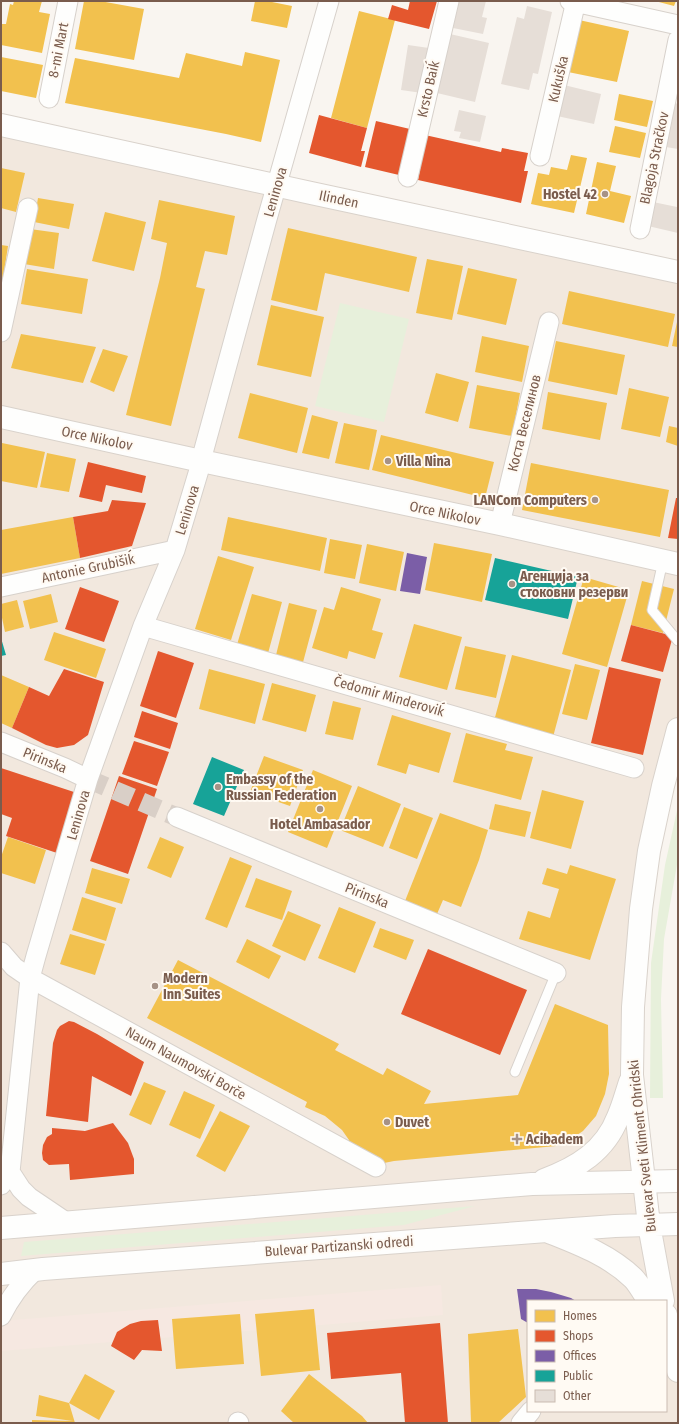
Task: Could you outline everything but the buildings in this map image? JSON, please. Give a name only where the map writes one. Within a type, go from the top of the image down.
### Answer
[{"type":"street","name":"8-mi Mart","points":[[48,98],[68,1]]},
{"type":"street","name":"Leninova","points":[[66,1222],[5,1179],[30,978],[88,779],[143,626],[175,550],[329,1]]},
{"type":"street","name":"Krsto Baiḱ","points":[[408,177],[449,1]]},
{"type":"street","points":[[574,1],[678,25]]},
{"type":"street","name":"Kukuška","points":[[540,156],[574,1]]},
{"type":"street","name":"Blagoja Stračkov","points":[[640,229],[678,40]]},
{"type":"street","name":"Ilinden","points":[[1,125],[276,186],[678,272]]},
{"type":"street","points":[[1,332],[28,208]]},
{"type":"street","name":"Коста Веселинов","points":[[500,524],[549,322]]},
{"type":"street","name":"Orce Nikolov","points":[[1,417],[671,562]]},
{"type":"street","name":"Antonie Grubišiḱ","points":[[1,587],[175,550]]},
{"type":"street","name":"Čedomir Minderoviḱ","points":[[143,626],[634,768]]},
{"type":"street","name":"Bulevar Sveti Kliment Ohridski","points":[[663,1300],[649,1225],[632,1075],[633,1007],[641,909],[649,851],[663,786],[678,729]]},
{"type":"street","name":"Pirinska","points":[[1,742],[88,779]]},
{"type":"street","name":"Pirinska","points":[[177,817],[556,973]]},
{"type":"street","name":"Naum Naumovski Borče","points":[[1,952],[14,967],[30,978],[376,1167]]},
{"type":"street","points":[[532,1184],[556,1176],[575,1166],[588,1158],[598,1149],[607,1138],[618,1118],[632,1075]]},
{"type":"street","points":[[1,1228],[532,1184],[678,1181]]},
{"type":"street","name":"Bulevar Partizanski odredi","points":[[1,1274],[35,1270],[546,1231],[678,1224]]},
{"type":"street","points":[[546,1231],[594,1251],[613,1261],[634,1279],[648,1300]]},
{"type":"street","points":[[1,1316],[6,1305],[21,1283],[35,1270]]},
{"type":"street","points":[[667,1325],[678,1371]]},
{"type":"street","points":[[521,1423],[530,1412]]},
{"type":"lane","points":[[671,562],[652,610],[678,641]]},
{"type":"lane","points":[[515,1072],[556,973]]},
{"type":"shaded area","points":[[1,125],[678,272],[678,729],[636,966],[649,1224],[678,1224],[678,1423],[1,1423]]},
{"type":"shaded area","points":[[441,1285],[443,1315],[1,1351],[1,1321]]},
{"type":"green space","points":[[340,303],[409,319],[384,422],[315,406]]},
{"type":"green space","points":[[678,806],[678,859],[664,939],[661,999],[663,1098],[650,1098],[651,963],[665,865]]},
{"type":"green space","points":[[475,1206],[404,1225],[21,1256],[24,1242]]},
{"type":"tunnel","points":[[88,779],[177,817]]},
{"type":"place","name":"Hostel 42","points":[[605,194]]},
{"type":"place","name":"Villa Nina","points":[[388,461]]},
{"type":"place","name":"LANCom Computers","points":[[595,500]]},
{"type":"place","name":"Агенција за стоковни резерви","points":[[512,584]]},
{"type":"place","name":"Embassy of the Russian Federation","points":[[218,787]]},
{"type":"place","name":"Hotel Ambasador","points":[[320,809]]},
{"type":"place","name":"Modern Inn Suites","points":[[155,986]]},
{"type":"place","name":"Duvet","points":[[387,1122]]},
{"type":"place","name":"Acibadem","points":[[517,1139]]}]
